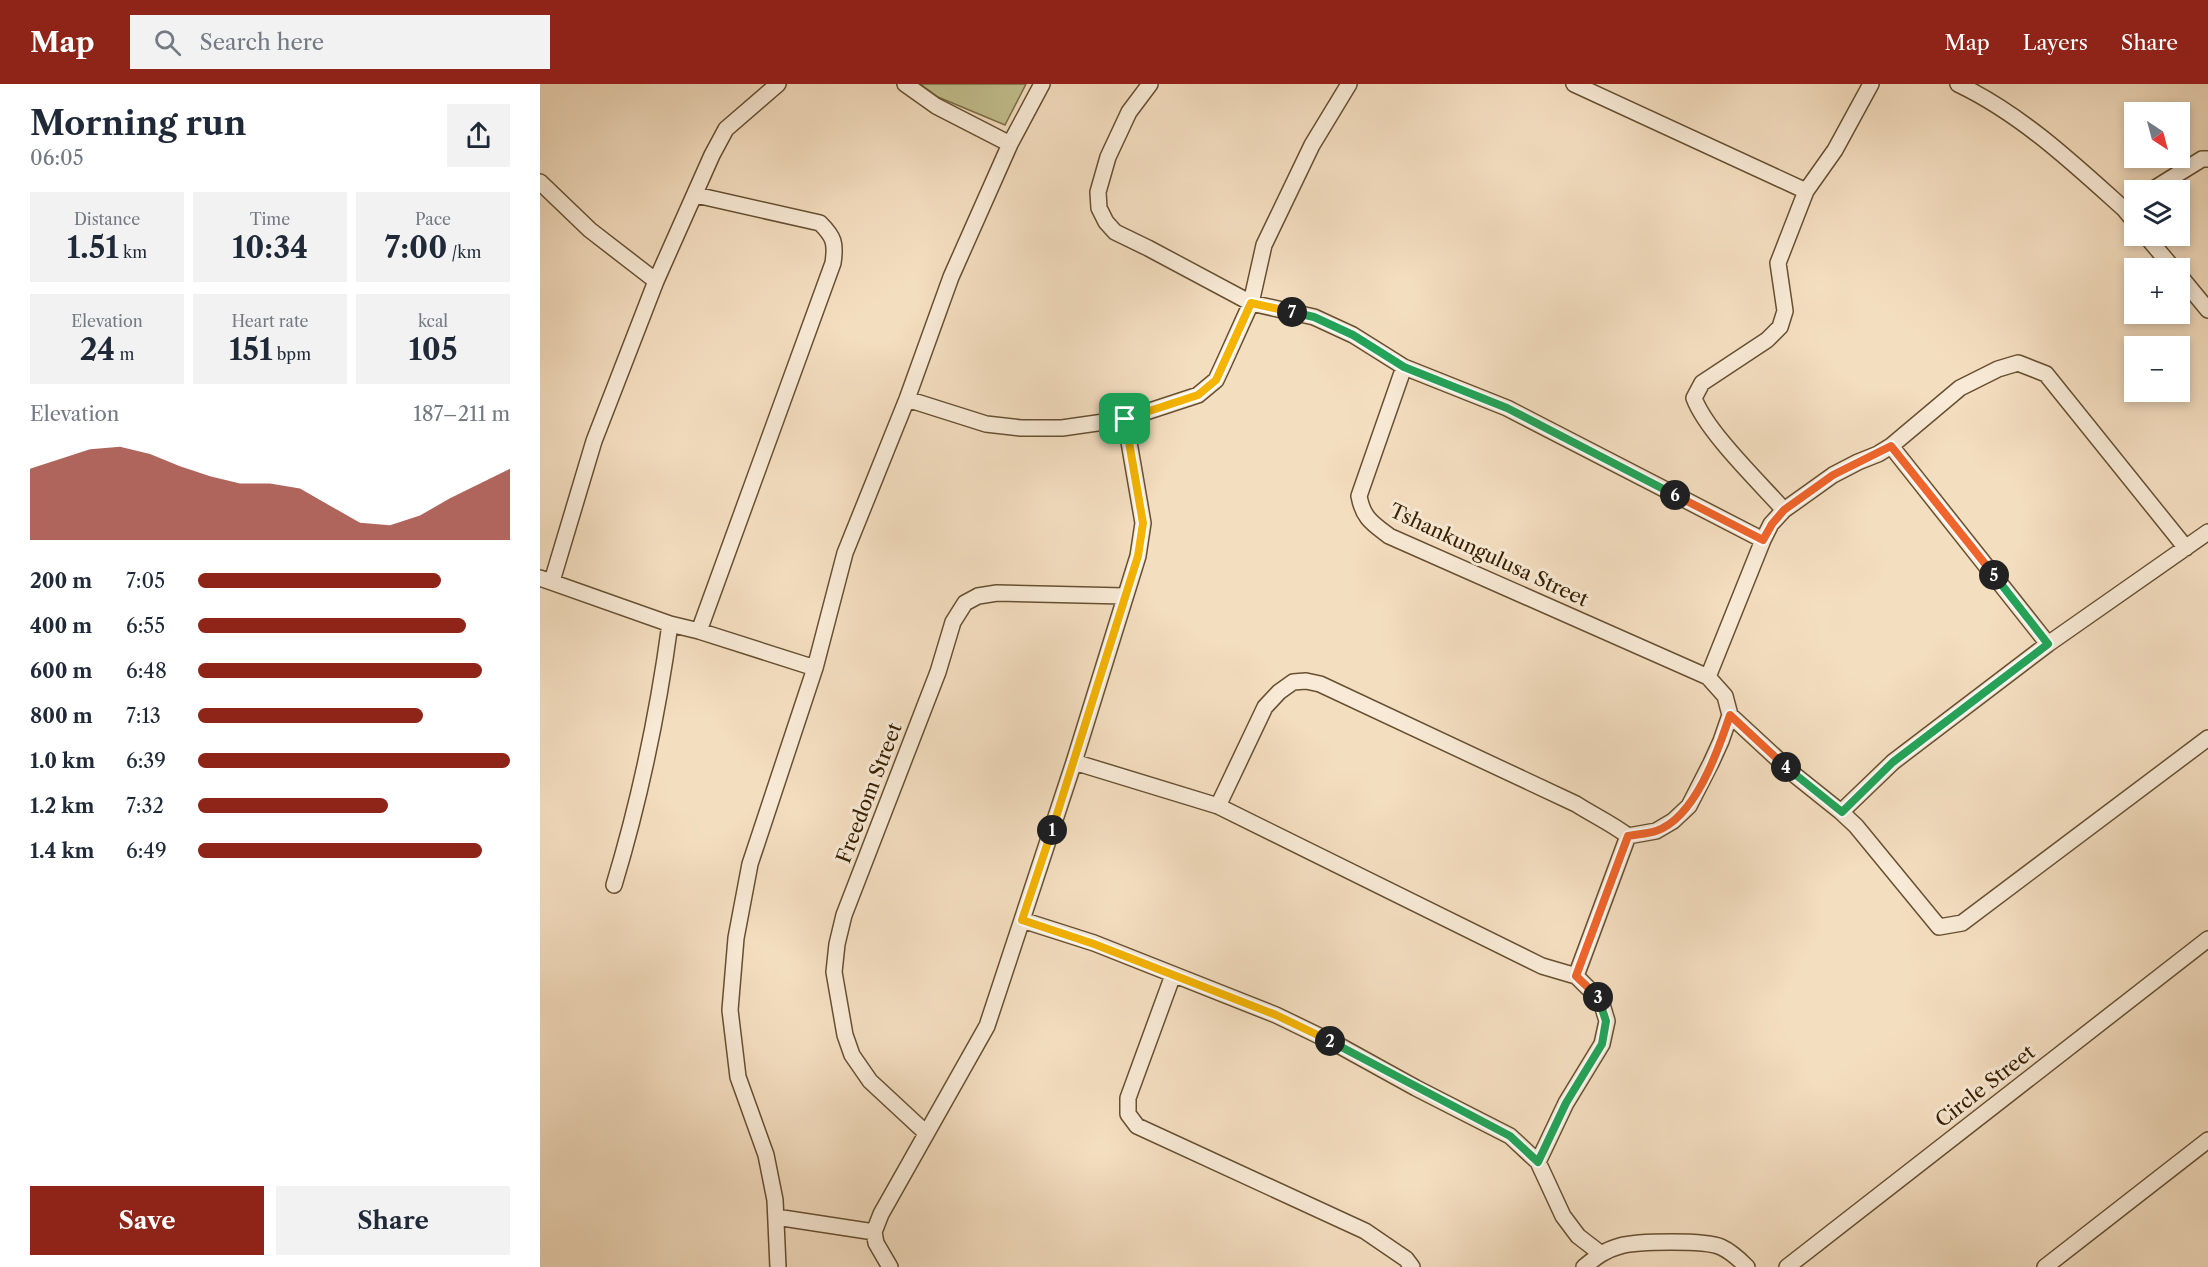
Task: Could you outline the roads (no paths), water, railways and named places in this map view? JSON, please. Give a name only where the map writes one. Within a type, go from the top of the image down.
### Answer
[{"type":"street","points":[[778,84],[726,129],[712,156],[656,281],[594,441],[546,580],[670,624],[815,668]]},
{"type":"street","points":[[905,84],[936,106],[1010,144]]},
{"type":"street","points":[[777,1267],[775,1200],[766,1155],[738,1077],[730,1010],[736,938],[750,864],[815,668],[845,553],[951,277],[1010,144],[1042,84]]},
{"type":"street","points":[[1149,84],[1129,112],[1108,157],[1098,192],[1099,208],[1106,222],[1115,232],[1251,303],[1314,317],[1353,335],[1404,367],[1507,408],[1763,540]]},
{"type":"street","points":[[906,399],[986,424],[1021,428],[1062,428],[1125,419],[1198,395],[1216,380],[1251,303],[1264,245],[1312,145],[1349,84]]},
{"type":"street","points":[[1574,84],[1806,191]]},
{"type":"street","points":[[1784,510],[1712,429],[1694,398],[1702,383],[1767,340],[1780,327],[1785,311],[1778,263],[1806,191],[1834,150],[1871,84]]},
{"type":"street","points":[[1958,84],[1979,88],[2124,202]]},
{"type":"street","points":[[2168,180],[2202,159],[2208,159]]},
{"type":"street","points":[[540,182],[590,230],[656,281]]},
{"type":"street","points":[[696,195],[820,223],[830,234],[835,247],[833,263],[699,631]]},
{"type":"street","points":[[2154,246],[2165,258]]},
{"type":"street","points":[[2190,288],[2208,310]]},
{"type":"street","points":[[2186,548],[2046,374],[2018,363],[1998,369],[1960,388],[1891,446],[1833,475],[1784,510],[1772,524],[1763,540],[1708,677],[1725,696],[1730,715],[1796,776],[1856,826],[1939,927],[1962,923],[2208,738]]},
{"type":"street","name":"Tshankungulusa Street","points":[[1404,367],[1359,496],[1362,511],[1372,524],[1389,536],[1708,677]]},
{"type":"street","points":[[890,1267],[876,1243],[874,1232],[987,1026],[1074,762],[1138,556],[1143,523],[1125,419]]},
{"type":"street","points":[[1891,446],[2048,644]]},
{"type":"street","points":[[1842,812],[1893,762],[2048,644],[2208,532]]},
{"type":"street","name":"Freedom Street","points":[[926,1134],[870,1081],[852,1055],[845,1035],[834,972],[837,944],[844,915],[938,672],[953,622],[965,603],[978,596],[997,593],[1125,596]]},
{"type":"street","points":[[615,885],[650,746],[670,624]]},
{"type":"street","points":[[1218,806],[1265,707],[1279,692],[1293,682],[1306,681],[1320,684],[1576,804],[1610,822],[1628,836],[1656,831],[1673,821],[1689,806],[1721,741],[1730,715]]},
{"type":"street","points":[[1074,762],[1218,806],[1542,966],[1576,976],[1601,1002],[1606,1021],[1602,1044],[1566,1103],[1538,1162]]},
{"type":"street","points":[[1576,976],[1628,836]]},
{"type":"street","points":[[1022,920],[1094,944],[1276,1015],[1340,1046],[1510,1136],[1538,1162],[1563,1216],[1578,1236],[1600,1253]]},
{"type":"street","name":"Circle Street","points":[[1787,1267],[2208,939]]},
{"type":"street","points":[[1173,975],[1128,1098],[1128,1114],[1137,1126],[1365,1231],[1406,1260],[1412,1267]]},
{"type":"street","points":[[2045,1267],[2208,1140]]},
{"type":"street","points":[[776,1216],[874,1232]]},
{"type":"street","points":[[1584,1267],[1600,1253],[1621,1245],[1645,1243],[1697,1243],[1721,1246],[1746,1267]]}]
